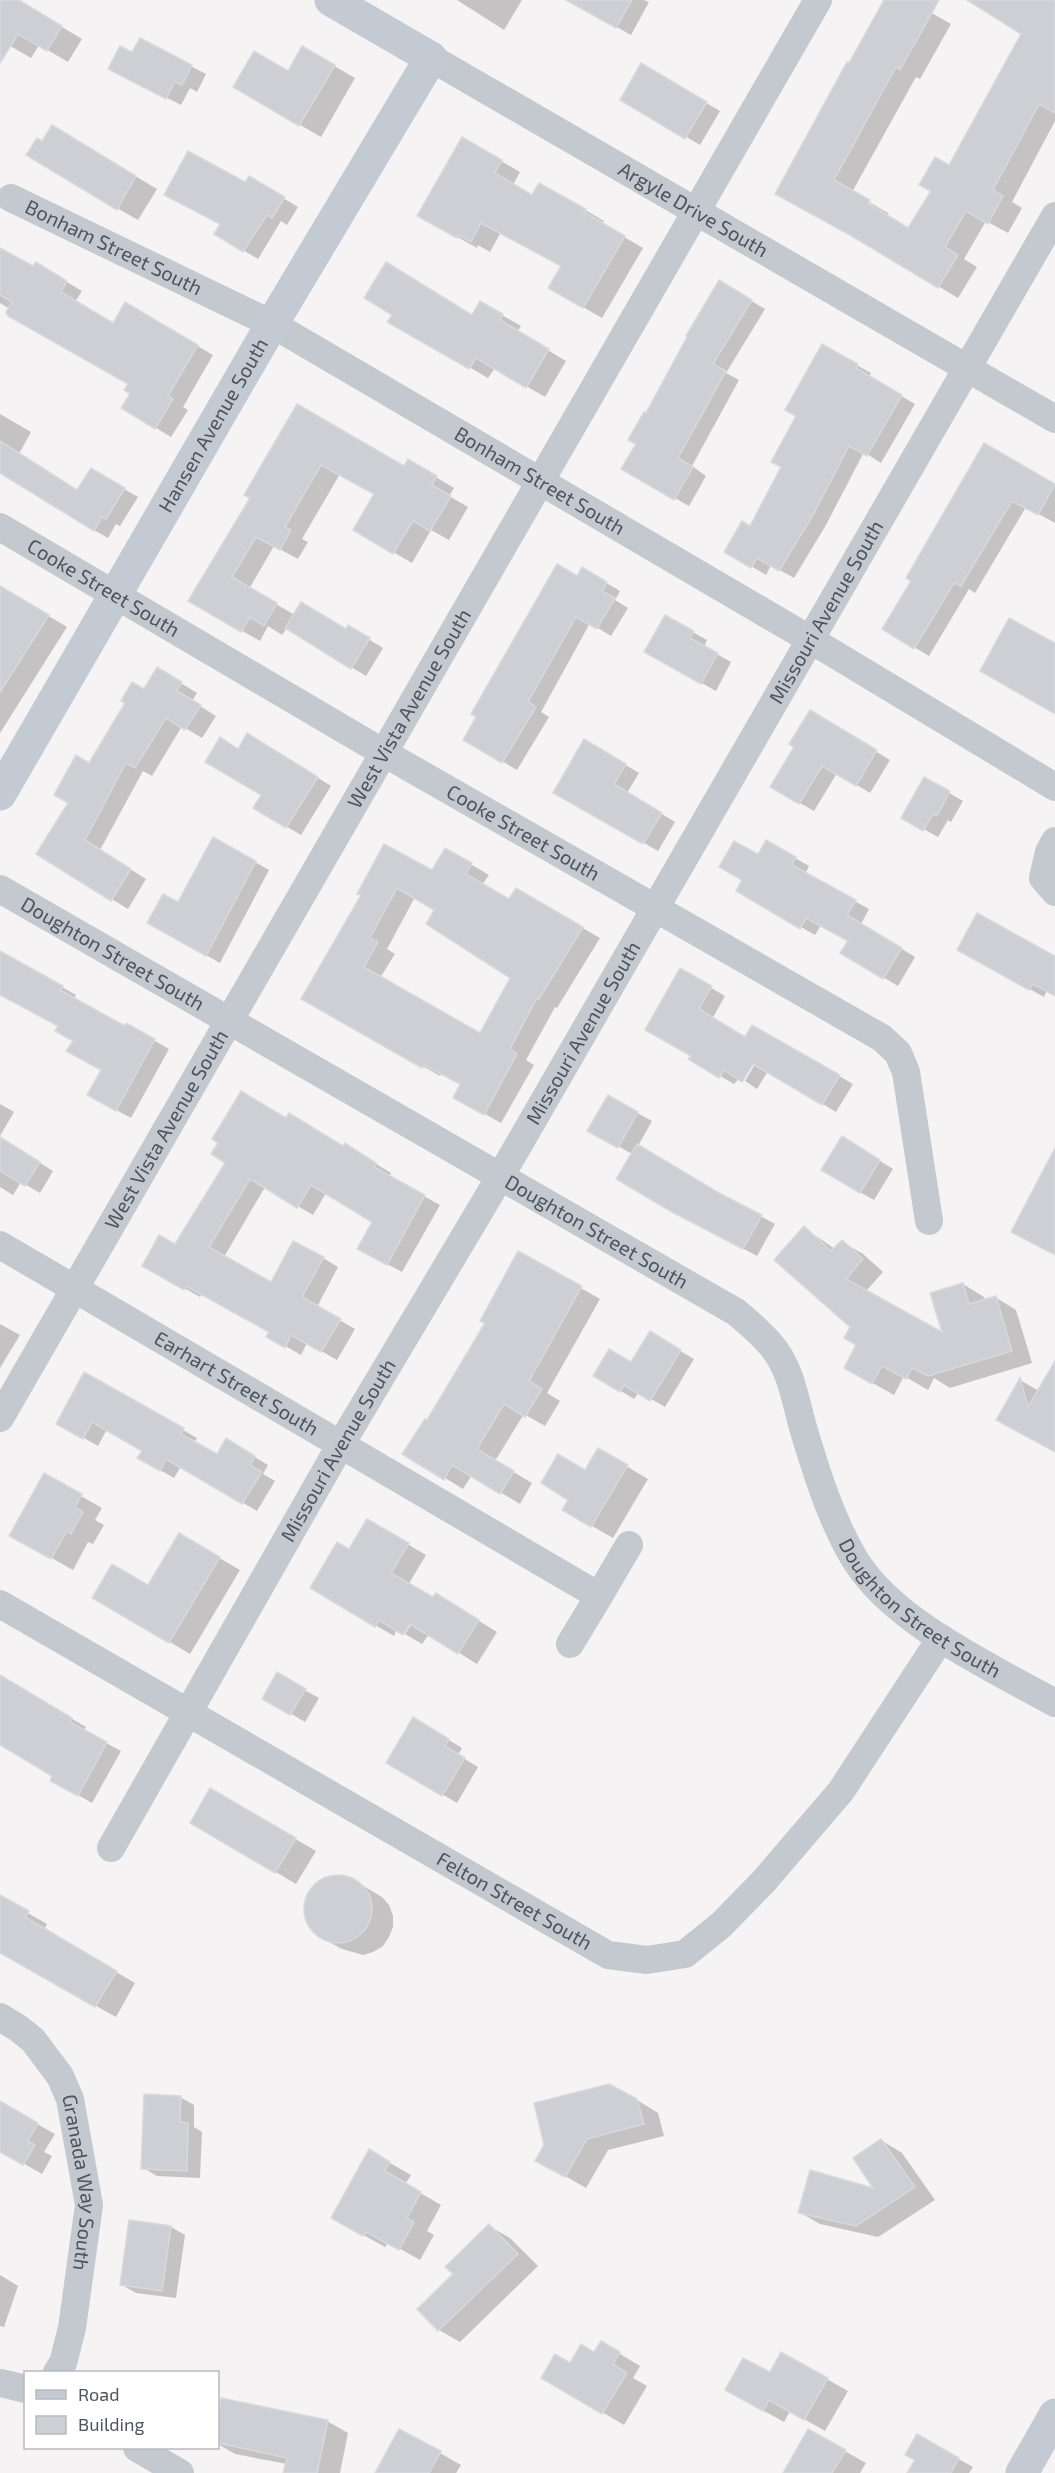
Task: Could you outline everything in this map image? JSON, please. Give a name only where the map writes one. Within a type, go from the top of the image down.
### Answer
[{"type":"street","name":"Argyle Drive South","points":[[331,0],[1055,419]]},
{"type":"street","name":"West Vista Avenue South","points":[[0,1418],[818,0]]},
{"type":"street","name":"Hansen Avenue South","points":[[0,794],[272,324],[431,58]]},
{"type":"street","name":"Bonham Street South","points":[[11,198],[272,324],[811,640],[1055,787]]},
{"type":"street","name":"Missouri Avenue South","points":[[111,1848],[341,1444],[500,1178],[1055,216]]},
{"type":"street","name":"Cooke Street South","points":[[0,527],[384,753],[882,1038],[898,1053],[906,1072],[929,1221]]},
{"type":"street","points":[[1049,885],[1049,852],[1055,841]]},
{"type":"street","name":"Doughton Street South","points":[[0,889],[736,1312],[759,1331],[776,1351],[788,1375],[837,1528],[855,1560],[878,1588],[906,1614],[941,1638],[1055,1703]]},
{"type":"street","name":"Earhart Street South","points":[[0,1245],[599,1596]]},
{"type":"street","points":[[570,1644],[629,1545]]},
{"type":"street","name":"Felton Street South","points":[[0,1604],[608,1955],[647,1960],[685,1954],[721,1925],[764,1881],[841,1791],[941,1638]]},
{"type":"street","name":"Granada Way South","points":[[0,2017],[33,2040],[60,2076],[70,2099],[89,2205],[72,2328],[63,2363],[58,2371]]},
{"type":"street","points":[[0,2383],[24,2389]]},
{"type":"street","points":[[1022,2473],[1055,2415]]},
{"type":"street","points":[[139,2449],[180,2473]]},
{"type":"building","points":[[0,0],[19,0],[62,26],[47,51],[18,34],[0,63]]},
{"type":"building","points":[[566,0],[632,0],[616,28]]},
{"type":"building","points":[[884,0],[939,0],[900,70],[896,67],[834,180],[870,200],[868,203],[908,228],[931,191],[919,185],[935,157],[949,165],[1021,34],[967,0],[1055,0],[1055,113],[1039,104],[993,190],[1003,196],[988,224],[966,211],[945,247],[958,255],[938,288],[850,235],[775,194],[847,62],[849,63]]},
{"type":"building","points":[[140,38],[192,65],[182,85],[175,82],[166,99],[108,69],[120,46],[132,52]]},
{"type":"building","points":[[302,46],[335,65],[299,126],[233,87],[254,51],[288,71]]},
{"type":"building","points":[[641,63],[707,102],[685,139],[620,100]]},
{"type":"building","points":[[52,125],[136,176],[117,210],[26,155],[37,138],[42,141]]},
{"type":"building","points":[[462,137],[502,160],[495,173],[532,195],[539,183],[586,209],[584,212],[625,236],[583,308],[548,288],[561,266],[481,223],[471,242],[459,235],[457,238],[417,216]]},
{"type":"building","points":[[188,151],[245,182],[249,176],[285,197],[272,218],[267,215],[243,252],[214,234],[220,224],[164,195]]},
{"type":"building","points":[[0,248],[33,266],[36,262],[67,281],[61,292],[113,323],[125,302],[198,345],[168,396],[173,399],[155,429],[121,408],[130,394],[124,390],[128,384],[8,316],[6,312],[12,302],[0,295]]},
{"type":"building","points":[[386,262],[472,315],[480,301],[503,314],[500,320],[549,349],[526,388],[476,358],[469,369],[387,322],[392,315],[364,298]]},
{"type":"building","points":[[719,280],[752,300],[713,364],[726,371],[678,458],[693,467],[674,500],[621,469],[636,444],[628,440],[644,412],[646,413],[686,336]]},
{"type":"building","points":[[822,344],[858,364],[856,368],[902,395],[867,456],[849,446],[812,517],[779,571],[757,558],[751,568],[724,552],[742,521],[750,526],[781,467],[771,462],[796,416],[785,410]]},
{"type":"building","points":[[297,404],[404,466],[408,459],[437,476],[432,485],[451,496],[430,531],[413,521],[393,554],[353,530],[374,494],[321,465],[285,527],[291,530],[280,550],[256,537],[232,577],[277,603],[264,626],[250,617],[241,632],[188,601],[250,498],[244,495]]},
{"type":"building","points":[[0,441],[77,490],[91,468],[125,488],[106,519],[102,517],[94,531],[0,473]]},
{"type":"building","points":[[984,443],[1055,484],[1038,515],[1012,501],[961,586],[954,583],[914,649],[882,629],[911,581],[906,578]]},
{"type":"building","points":[[557,564],[577,576],[582,567],[607,582],[602,591],[615,598],[597,629],[576,617],[528,702],[536,707],[502,763],[463,740],[476,717],[471,714]]},
{"type":"building","points":[[0,586],[49,615],[0,692]]},
{"type":"building","points":[[301,602],[346,629],[348,625],[370,638],[351,669],[285,628]]},
{"type":"building","points":[[665,615],[694,631],[690,638],[718,653],[701,684],[644,652]]},
{"type":"building","points":[[1009,618],[1055,643],[1055,714],[980,671]]},
{"type":"building","points":[[157,667],[182,682],[177,691],[201,705],[185,730],[166,718],[135,768],[126,763],[85,840],[131,869],[111,901],[36,854],[68,803],[54,795],[76,755],[89,763],[125,703],[121,701],[132,682],[144,689]]},
{"type":"building","points":[[810,710],[877,750],[856,786],[822,766],[799,804],[770,787],[794,747],[789,744]]},
{"type":"building","points":[[247,733],[318,777],[286,828],[253,808],[261,795],[205,762],[220,737],[238,749]]},
{"type":"building","points":[[584,739],[626,764],[614,784],[662,813],[643,844],[553,793]]},
{"type":"building","points":[[924,777],[950,791],[937,816],[933,814],[923,831],[901,818]]},
{"type":"building","points":[[213,837],[256,861],[206,956],[147,923],[163,894],[178,902]]},
{"type":"building","points":[[766,840],[796,857],[792,865],[856,900],[847,915],[902,948],[883,979],[840,953],[848,941],[806,918],[800,929],[736,891],[742,880],[719,867],[734,841],[758,854]]},
{"type":"building","points":[[384,844],[432,870],[445,848],[472,863],[466,874],[509,899],[516,888],[583,927],[539,999],[537,998],[510,1049],[517,1054],[484,1115],[453,1098],[460,1084],[424,1065],[422,1068],[301,999],[361,895],[357,894]],"holes":[[[397,888],[434,910],[426,924],[510,978],[480,1033],[364,967],[378,942],[370,938]]]},
{"type":"building","points":[[977,913],[1055,956],[1055,996],[1033,984],[1029,990],[957,950]]},
{"type":"building","points":[[0,951],[63,986],[60,990],[125,1026],[126,1023],[155,1039],[116,1111],[87,1095],[101,1070],[66,1051],[73,1041],[55,1031],[58,1026],[0,995]]},
{"type":"building","points":[[680,968],[712,986],[699,1009],[745,1037],[752,1025],[840,1075],[822,1105],[753,1064],[742,1082],[724,1070],[719,1078],[688,1059],[691,1056],[645,1030]]},
{"type":"building","points":[[241,1091],[286,1118],[289,1113],[343,1146],[345,1143],[376,1163],[374,1167],[425,1195],[387,1265],[357,1249],[372,1222],[311,1185],[297,1208],[250,1179],[209,1247],[271,1282],[293,1241],[324,1257],[302,1297],[341,1319],[321,1352],[291,1335],[285,1348],[266,1337],[269,1332],[186,1286],[184,1290],[142,1266],[159,1235],[175,1244],[225,1163],[211,1154],[218,1143],[212,1139]]},
{"type":"building","points":[[608,1095],[638,1112],[618,1148],[587,1131]]},
{"type":"building","points":[[842,1136],[880,1160],[860,1193],[821,1170]]},
{"type":"building","points":[[0,1137],[40,1162],[25,1186],[0,1171]]},
{"type":"building","points":[[637,1144],[719,1193],[762,1215],[743,1249],[672,1212],[616,1179]]},
{"type":"building","points":[[1055,1148],[1055,1255],[1011,1232]]},
{"type":"building","points":[[804,1226],[831,1251],[842,1240],[863,1259],[846,1279],[942,1332],[930,1293],[963,1283],[969,1304],[996,1296],[1012,1351],[928,1376],[912,1368],[906,1379],[882,1366],[872,1384],[844,1368],[856,1345],[844,1338],[850,1327],[774,1260]]},
{"type":"building","points":[[518,1251],[582,1286],[529,1381],[542,1389],[525,1417],[504,1404],[477,1449],[514,1471],[500,1494],[452,1465],[444,1480],[402,1454],[425,1419],[427,1420],[485,1323],[480,1321]]},
{"type":"building","points":[[650,1331],[681,1350],[650,1401],[624,1385],[620,1392],[593,1376],[609,1349],[631,1362]]},
{"type":"building","points":[[1055,1361],[1055,1452],[996,1420],[1020,1378],[1028,1407]]},
{"type":"building","points":[[84,1372],[184,1428],[181,1434],[217,1454],[226,1438],[255,1456],[250,1465],[262,1472],[242,1504],[166,1459],[160,1471],[137,1458],[142,1451],[92,1422],[83,1439],[56,1424]]},
{"type":"building","points":[[598,1448],[628,1465],[591,1527],[562,1510],[568,1500],[541,1483],[558,1454],[585,1470]]},
{"type":"building","points":[[44,1473],[82,1494],[75,1507],[83,1512],[71,1534],[67,1531],[51,1559],[9,1536]]},
{"type":"building","points":[[367,1519],[409,1543],[391,1573],[433,1597],[436,1593],[479,1620],[458,1654],[410,1624],[403,1635],[379,1620],[375,1627],[310,1588],[337,1542],[349,1549]]},
{"type":"building","points":[[179,1533],[220,1557],[169,1643],[92,1598],[112,1564],[148,1585]]},
{"type":"building","points":[[277,1672],[306,1689],[290,1715],[262,1699]]},
{"type":"building","points":[[0,1675],[72,1718],[70,1722],[107,1742],[78,1796],[50,1781],[52,1776],[0,1745]]},
{"type":"building","points":[[413,1717],[449,1739],[445,1746],[465,1758],[442,1796],[386,1763]]},
{"type":"building","points":[[210,1788],[296,1838],[275,1873],[190,1823]]},
{"type":"building","points":[[338,1875],[351,1877],[362,1885],[370,1896],[372,1909],[370,1922],[362,1933],[351,1941],[338,1943],[325,1941],[314,1933],[306,1922],[304,1909],[306,1896],[314,1885],[325,1877]]},
{"type":"building","points":[[0,1895],[29,1911],[25,1917],[117,1971],[95,2007],[0,1953]]},
{"type":"building","points":[[609,2084],[637,2099],[644,2124],[587,2139],[565,2177],[535,2161],[544,2145],[534,2103]]},
{"type":"building","points":[[144,2094],[181,2096],[180,2122],[188,2123],[187,2171],[141,2169]]},
{"type":"building","points":[[0,2101],[38,2123],[28,2141],[35,2145],[23,2165],[0,2152]]},
{"type":"building","points":[[881,2139],[915,2187],[856,2226],[798,2213],[810,2170],[873,2188],[853,2158]]},
{"type":"building","points":[[369,2149],[390,2162],[385,2171],[421,2192],[407,2218],[414,2222],[399,2250],[366,2232],[363,2236],[331,2218]]},
{"type":"building","points":[[129,2220],[171,2226],[162,2291],[120,2285]]},
{"type":"building","points":[[489,2224],[518,2254],[438,2331],[417,2309],[453,2274],[445,2267]]},
{"type":"building","points":[[601,2341],[620,2352],[613,2364],[627,2373],[602,2414],[541,2378],[555,2354],[570,2363],[581,2344],[594,2352]]},
{"type":"building","points":[[781,2352],[828,2378],[804,2420],[769,2400],[763,2411],[725,2390],[743,2358],[770,2372]]},
{"type":"building","points":[[221,2398],[328,2420],[317,2473],[283,2473],[287,2458],[219,2443]]},
{"type":"building","points":[[399,2429],[441,2451],[429,2473],[375,2473]]},
{"type":"building","points":[[808,2429],[846,2450],[832,2473],[783,2473]]},
{"type":"building","points":[[917,2434],[959,2458],[951,2473],[907,2473],[915,2460],[905,2455]]}]
